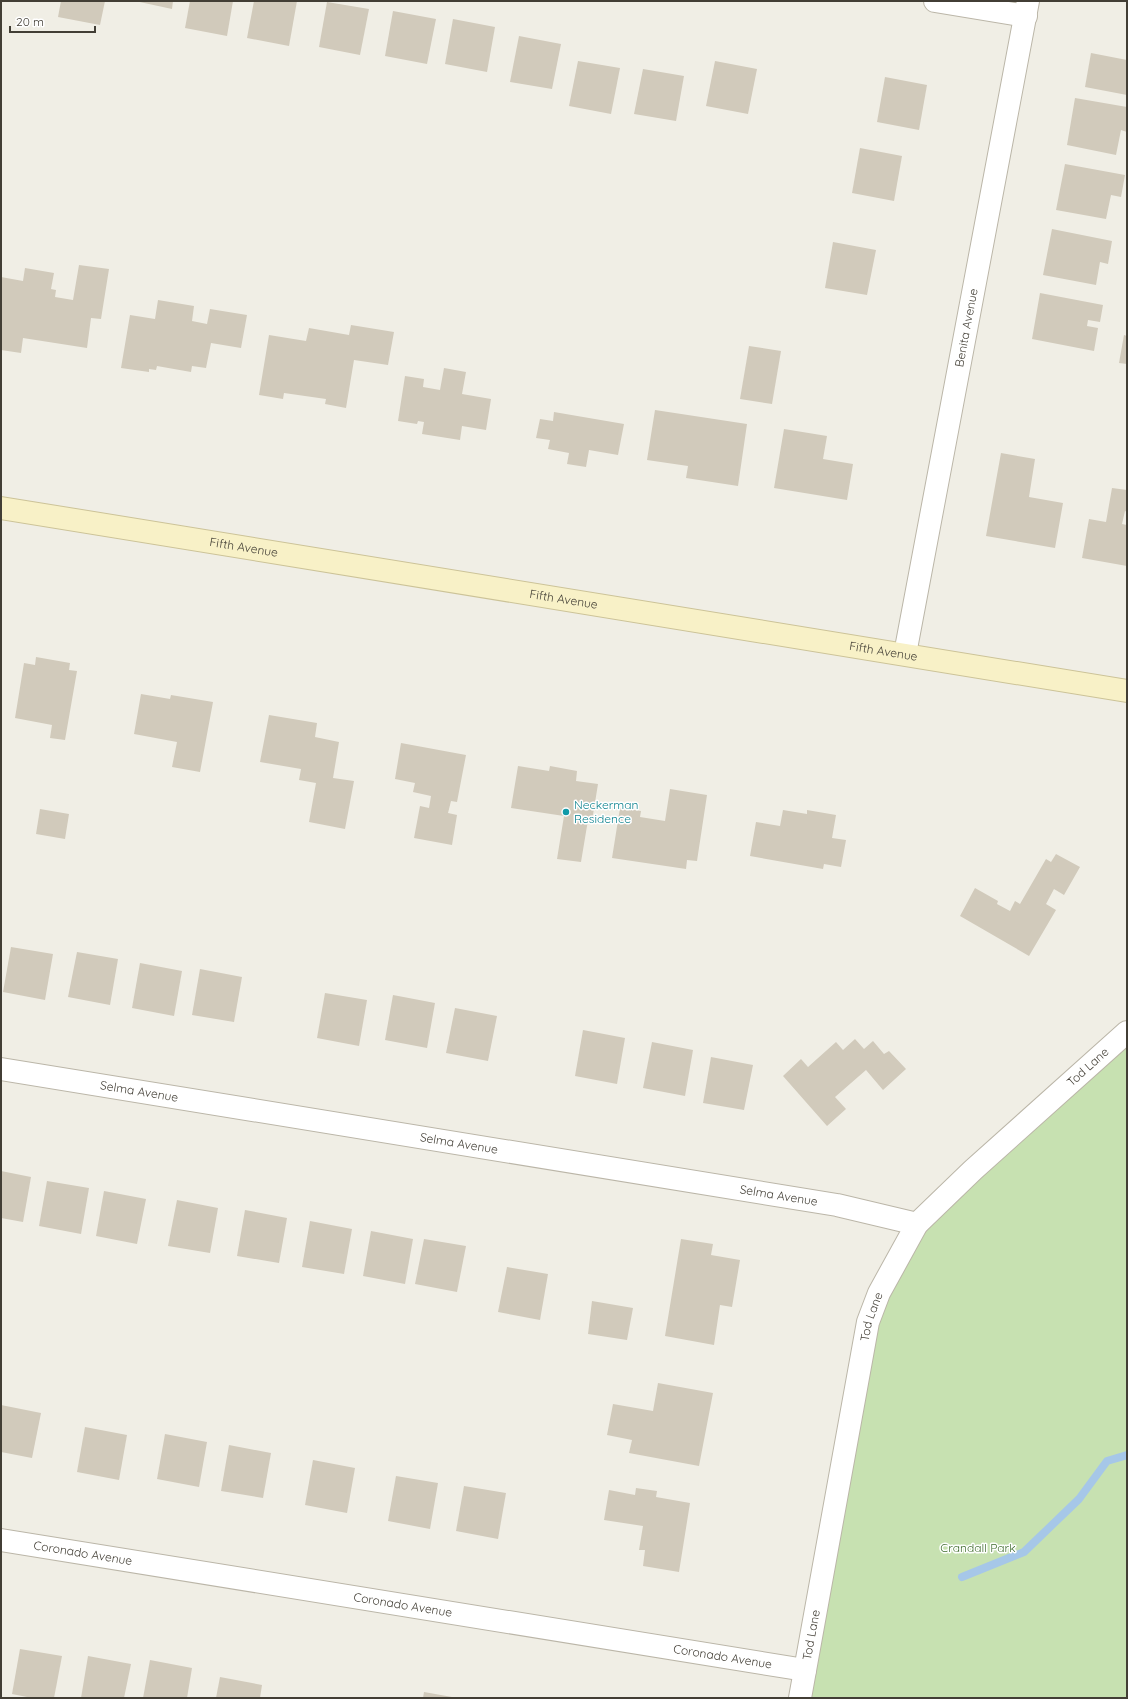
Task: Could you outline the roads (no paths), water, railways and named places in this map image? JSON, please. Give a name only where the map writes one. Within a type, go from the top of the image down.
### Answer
[{"type":"street","points":[[935,1],[1027,8]]},
{"type":"street","name":"Benita Avenue","points":[[905,654],[1027,8]]},
{"type":"street","name":"Fifth Avenue","points":[[1,508],[1127,691]]},
{"type":"street","name":"Tod Lane","points":[[800,1698],[868,1322],[879,1293],[917,1224],[972,1170],[1127,1032]]},
{"type":"street","name":"Selma Avenue","points":[[1,1069],[837,1205],[917,1224]]},
{"type":"street","name":"Coronado Avenue","points":[[1,1540],[805,1670]]},
{"type":"waterway","points":[[962,1577],[1024,1552],[1079,1499],[1107,1461],[1127,1455]]},
{"type":"place","name":"Neckerman Residence","points":[[566,812]]},
{"type":"park label","name":"Crandall Park","points":[[978,1548]]}]
